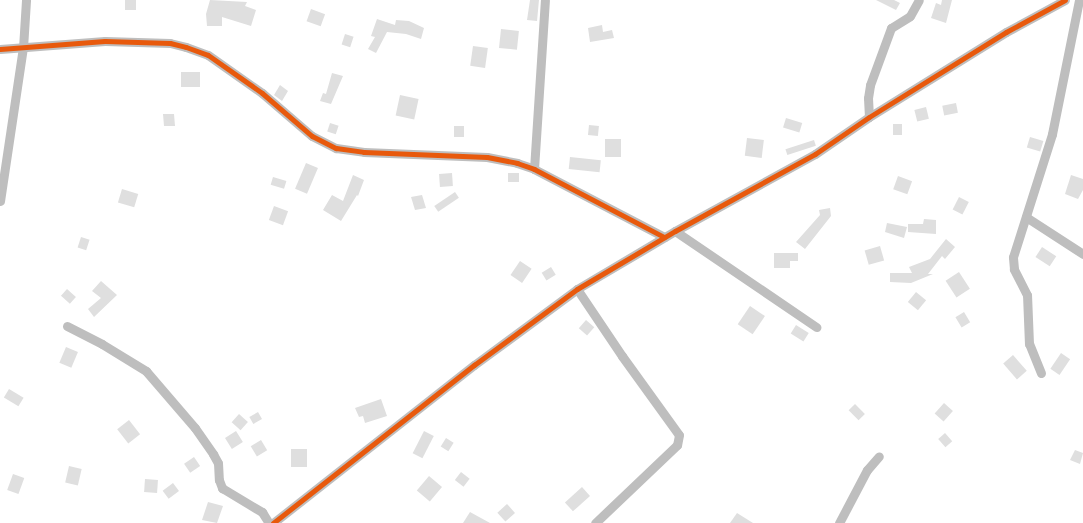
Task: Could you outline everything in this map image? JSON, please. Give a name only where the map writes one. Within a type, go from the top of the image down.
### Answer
[{"type":"street","points":[[0,201],[23,48],[26,0]]},
{"type":"street","points":[[534,169],[545,0]]},
{"type":"street","points":[[869,116],[868,98],[870,86],[891,28],[910,16],[919,0]]},
{"type":"street","points":[[67,326],[102,344],[146,371],[196,428],[213,454],[218,463],[219,480],[222,488],[262,512],[271,523],[474,365],[577,289],[664,237],[815,154],[869,116],[1006,32],[1065,0]]},
{"type":"street","points":[[1042,373],[1029,344],[1026,295],[1013,263],[1017,239],[1026,217],[1052,134],[1078,0]]},
{"type":"street","points":[[0,49],[105,41],[170,43],[208,55],[262,93],[312,136],[336,148],[364,152],[488,157],[534,169],[664,237]]},
{"type":"street","points":[[1026,217],[1083,254]]},
{"type":"street","points":[[675,231],[816,327]]},
{"type":"street","points":[[577,289],[679,435],[677,445],[595,523]]},
{"type":"street","points":[[839,523],[867,470],[879,456]]},
{"type":"building","points":[[125,0],[136,0],[136,10],[125,10]]},
{"type":"building","points":[[210,0],[247,2],[245,6],[256,10],[251,26],[222,17],[222,26],[207,26],[206,14]]},
{"type":"building","points":[[530,0],[539,0],[537,21],[527,20]]},
{"type":"building","points":[[876,0],[894,0],[900,3],[896,10]]},
{"type":"building","points":[[942,0],[952,0],[946,23],[931,18],[936,3],[941,5]]},
{"type":"building","points":[[311,9],[325,14],[321,26],[307,21]]},
{"type":"building","points":[[377,19],[395,25],[396,20],[409,21],[424,28],[421,39],[406,34],[387,32],[376,53],[368,49],[375,37],[371,36]]},
{"type":"building","points":[[602,25],[603,32],[612,30],[614,38],[590,42],[588,28]]},
{"type":"building","points":[[501,29],[519,31],[517,50],[499,48]]},
{"type":"building","points":[[345,34],[354,37],[350,47],[342,44]]},
{"type":"building","points":[[473,46],[488,48],[485,68],[470,66]]},
{"type":"building","points":[[181,72],[200,72],[200,87],[181,87]]},
{"type":"building","points":[[332,73],[343,76],[331,104],[320,101],[323,93],[326,94]]},
{"type":"building","points":[[280,85],[288,91],[282,101],[274,95]]},
{"type":"building","points":[[400,95],[419,99],[414,119],[396,116]]},
{"type":"building","points":[[956,103],[958,113],[944,115],[942,106]]},
{"type":"building","points":[[926,107],[929,119],[917,122],[914,110]]},
{"type":"building","points":[[163,114],[174,114],[175,126],[164,126]]},
{"type":"building","points":[[786,118],[802,123],[799,133],[783,128]]},
{"type":"building","points":[[330,123],[339,126],[336,134],[327,132]]},
{"type":"building","points":[[893,124],[902,124],[902,135],[893,135]]},
{"type":"building","points":[[589,125],[599,126],[598,136],[588,135]]},
{"type":"building","points":[[454,126],[464,126],[464,137],[454,137]]},
{"type":"building","points":[[1030,137],[1043,141],[1040,152],[1027,148]]},
{"type":"building","points":[[747,138],[764,140],[762,158],[745,156]]},
{"type":"building","points":[[605,139],[621,139],[621,157],[605,157]]},
{"type":"building","points":[[814,140],[816,146],[787,155],[785,149]]},
{"type":"building","points":[[570,157],[601,160],[600,172],[569,169]]},
{"type":"building","points":[[306,163],[318,168],[307,194],[295,189]]},
{"type":"building","points":[[452,173],[453,186],[440,187],[439,174]]},
{"type":"building","points":[[508,173],[519,173],[519,182],[508,182]]},
{"type":"building","points":[[353,175],[364,180],[358,196],[341,221],[323,210],[332,195],[343,201]]},
{"type":"building","points":[[1071,175],[1083,179],[1083,190],[1078,199],[1065,194]]},
{"type":"building","points":[[898,176],[912,181],[907,194],[893,189]]},
{"type":"building","points":[[273,177],[286,181],[284,189],[271,185]]},
{"type":"building","points":[[122,189],[138,194],[134,207],[118,202]]},
{"type":"building","points":[[455,192],[459,198],[438,212],[434,206]]},
{"type":"building","points":[[422,195],[426,208],[415,210],[411,197]]},
{"type":"building","points":[[959,197],[969,202],[962,214],[953,209]]},
{"type":"building","points":[[274,206],[288,211],[283,225],[269,220]]},
{"type":"building","points":[[830,208],[831,216],[805,249],[796,242],[820,215],[819,210]]},
{"type":"building","points":[[924,219],[936,220],[936,234],[908,232],[908,224],[923,224]]},
{"type":"building","points":[[887,223],[907,227],[904,238],[885,232]]},
{"type":"building","points":[[81,237],[90,240],[86,250],[78,247]]},
{"type":"building","points":[[946,239],[955,247],[945,259],[942,256],[928,274],[933,274],[911,283],[890,282],[890,273],[912,273],[909,267],[930,259]]},
{"type":"building","points":[[880,246],[884,260],[869,265],[865,250]]},
{"type":"building","points":[[1042,247],[1056,256],[1050,266],[1035,257]]},
{"type":"building","points":[[774,253],[798,253],[798,261],[790,261],[790,268],[774,268]]},
{"type":"building","points":[[520,261],[532,269],[522,283],[510,275]]},
{"type":"building","points":[[551,267],[556,275],[546,280],[542,273]]},
{"type":"building","points":[[959,272],[970,289],[956,297],[946,281]]},
{"type":"building","points":[[101,281],[117,295],[94,317],[88,309],[101,298],[92,291]]},
{"type":"building","points":[[67,289],[76,297],[70,304],[61,296]]},
{"type":"building","points":[[916,292],[926,300],[918,310],[908,302]]},
{"type":"building","points":[[750,306],[765,316],[753,334],[738,324]]},
{"type":"building","points":[[964,312],[970,322],[962,327],[955,317]]},
{"type":"building","points":[[586,320],[594,327],[587,336],[579,328]]},
{"type":"building","points":[[796,325],[809,333],[803,341],[791,333]]},
{"type":"building","points":[[66,347],[78,352],[71,368],[59,363]]},
{"type":"building","points":[[1061,353],[1070,359],[1059,375],[1050,369]]},
{"type":"building","points":[[1013,355],[1027,371],[1017,379],[1003,364]]},
{"type":"building","points":[[9,389],[24,398],[18,406],[4,398]]},
{"type":"building","points":[[381,399],[387,416],[365,423],[363,416],[359,417],[355,408]]},
{"type":"building","points":[[944,403],[953,411],[944,421],[935,413]]},
{"type":"building","points":[[855,404],[865,414],[859,420],[849,410]]},
{"type":"building","points":[[258,412],[262,419],[253,424],[249,417]]},
{"type":"building","points":[[239,414],[248,422],[241,430],[232,422]]},
{"type":"building","points":[[129,420],[140,434],[128,443],[117,429]]},
{"type":"building","points":[[236,431],[243,442],[232,449],[225,438]]},
{"type":"building","points":[[424,431],[434,436],[422,458],[413,453]]},
{"type":"building","points":[[945,433],[952,441],[945,447],[938,439]]},
{"type":"building","points":[[446,438],[454,443],[448,451],[441,446]]},
{"type":"building","points":[[261,440],[267,450],[257,456],[251,446]]},
{"type":"building","points":[[291,449],[307,449],[307,467],[291,467]]},
{"type":"building","points":[[1075,450],[1083,453],[1080,464],[1070,460]]},
{"type":"building","points":[[194,457],[200,466],[190,473],[184,464]]},
{"type":"building","points":[[69,466],[82,469],[78,485],[65,483]]},
{"type":"building","points":[[461,472],[470,479],[464,487],[455,480]]},
{"type":"building","points":[[13,474],[24,478],[18,494],[7,490]]},
{"type":"building","points":[[429,476],[442,487],[430,501],[417,491]]},
{"type":"building","points":[[145,479],[158,480],[157,493],[144,492]]},
{"type":"building","points":[[173,483],[179,491],[169,499],[163,491]]},
{"type":"building","points":[[582,487],[590,496],[573,511],[565,502]]},
{"type":"building","points":[[208,502],[223,506],[217,523],[202,520]]},
{"type":"building","points":[[507,504],[515,513],[505,522],[497,513]]},
{"type":"building","points":[[470,512],[490,523],[463,523]]},
{"type":"building","points":[[737,513],[753,523],[730,523]]},
{"type":"cycle path","points":[[273,523],[474,365],[577,289],[675,231],[815,154],[869,117],[1006,32],[1065,0]]},
{"type":"cycle path","points":[[0,49],[105,41],[170,43],[186,47],[208,55],[262,93],[312,136],[336,148],[364,152],[487,157],[517,163],[534,169],[664,237]]}]
